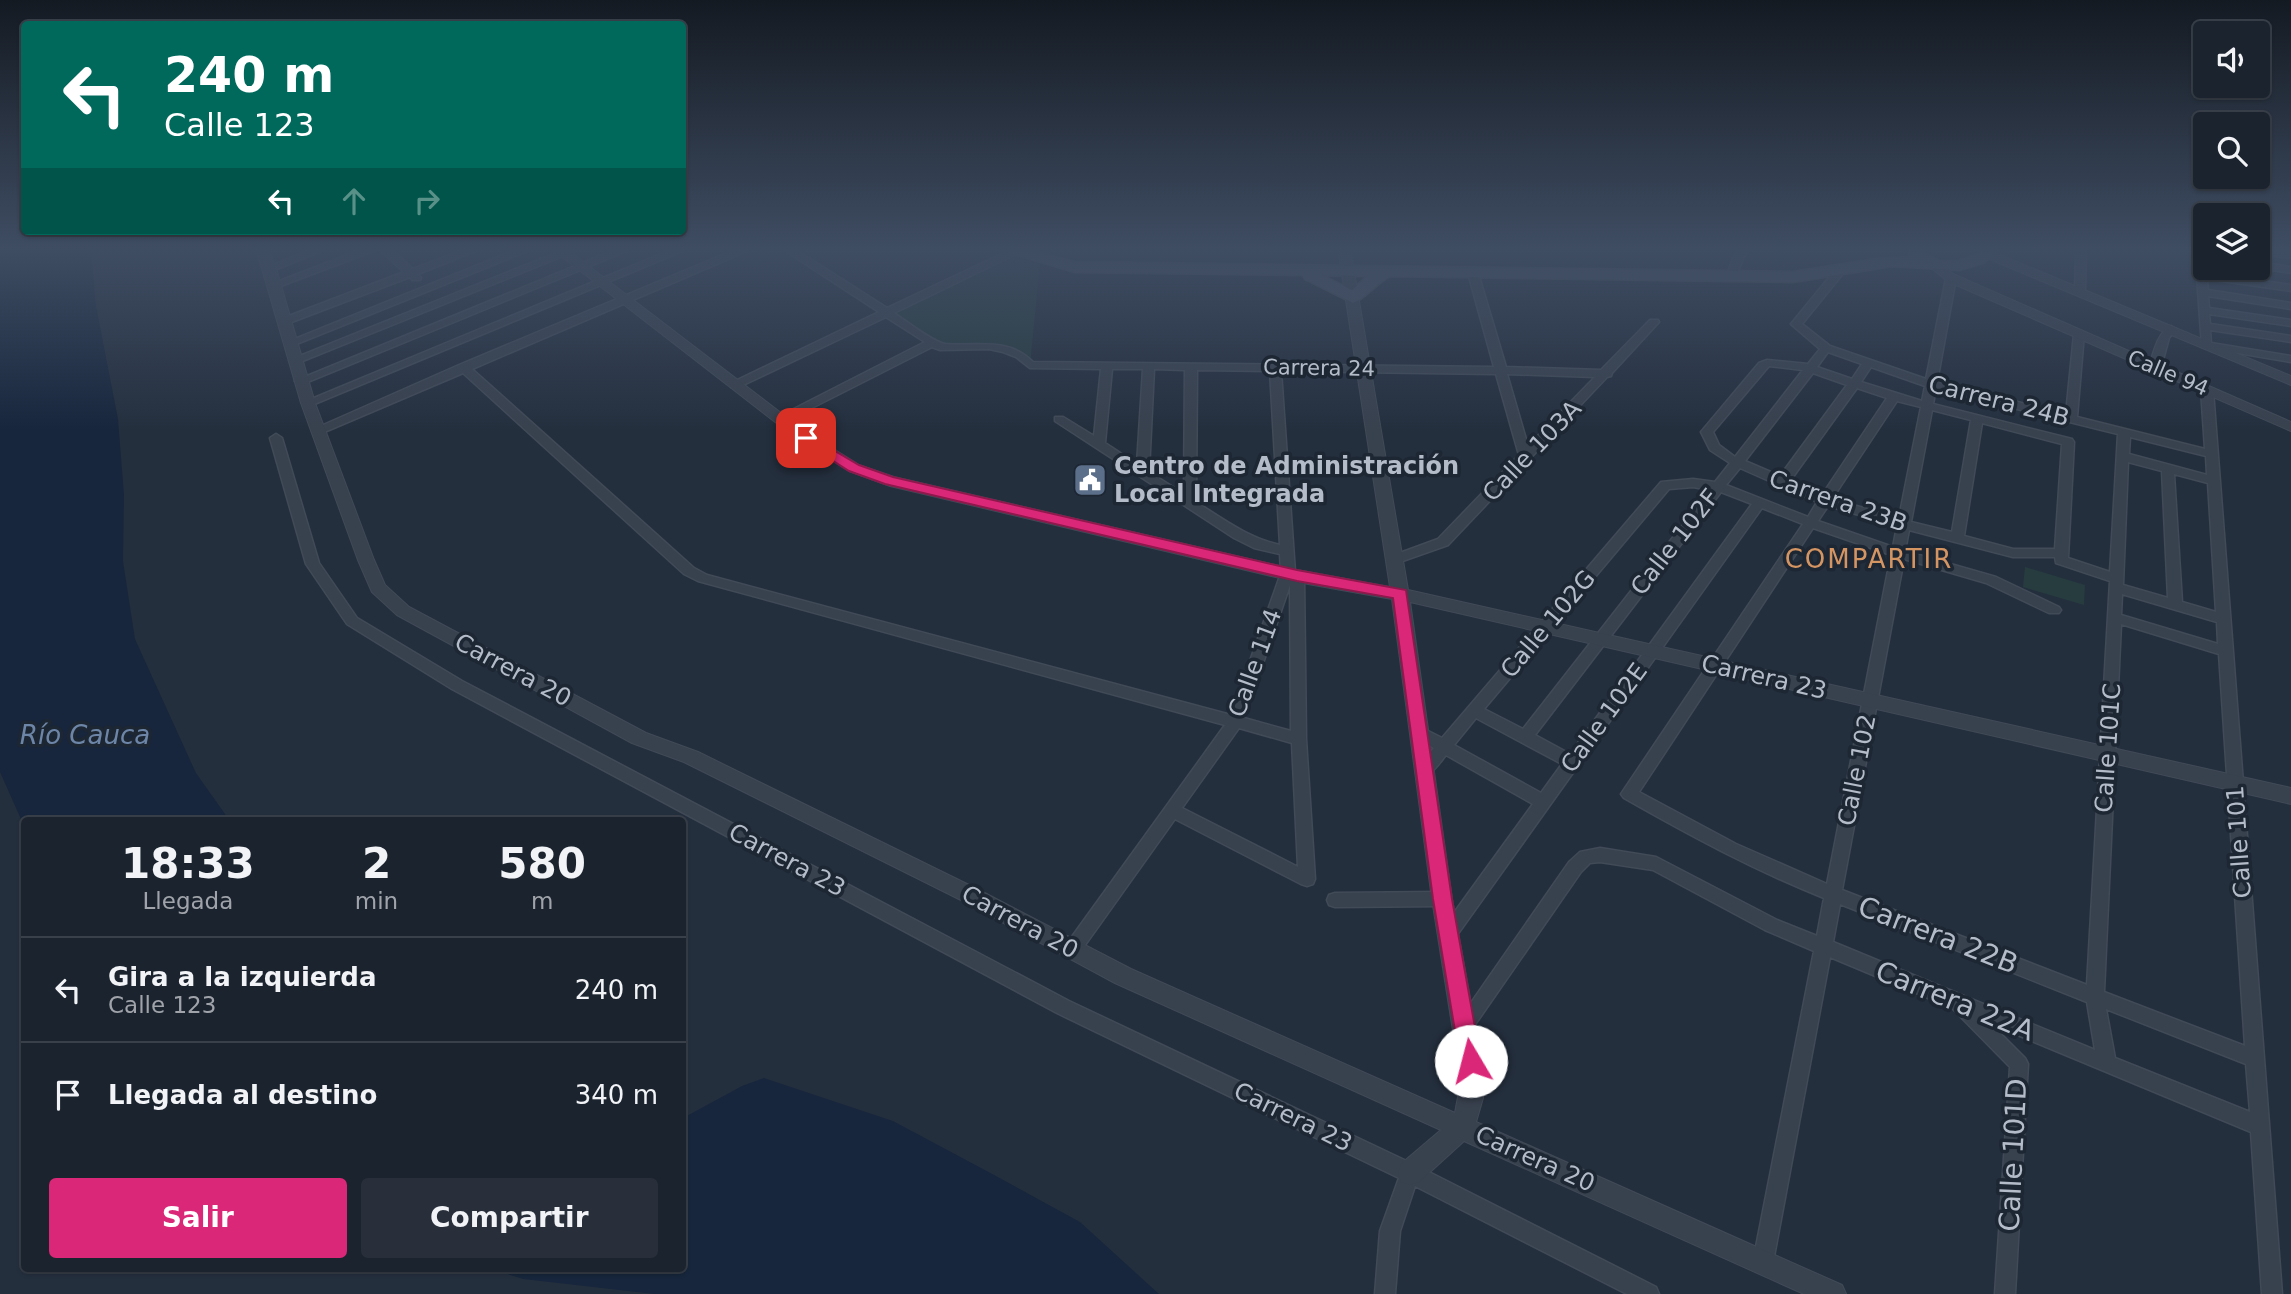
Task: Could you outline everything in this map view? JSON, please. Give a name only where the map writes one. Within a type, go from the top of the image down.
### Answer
[{"type":"street","name":"Carrera 20","points":[[281,308],[308,403],[378,588],[403,611],[639,738],[691,757],[968,894],[1123,976],[1833,1294]]},
{"type":"street","points":[[285,321],[319,308]]},
{"type":"street","points":[[290,343],[376,308]]},
{"type":"street","points":[[296,360],[427,308]]},
{"type":"street","points":[[450,308],[491,341]]},
{"type":"street","points":[[301,381],[481,308]]},
{"type":"street","points":[[318,430],[463,367],[491,341],[551,308]]},
{"type":"street","points":[[308,403],[491,341],[599,308]]},
{"type":"street","name":"Carrera 23","points":[[633,308],[832,456],[854,468],[890,481],[1292,575],[1400,594],[2291,796]]},
{"type":"street","points":[[880,308],[937,344]]},
{"type":"street","points":[[735,385],[896,308]]},
{"type":"street","points":[[1355,308],[1400,594],[1442,899],[1466,1023],[1473,1100],[1463,1126],[1410,1173],[1390,1231],[1385,1294]]},
{"type":"street","points":[[1483,308],[1526,458]]},
{"type":"street","name":"Carrera 24B","points":[[1809,308],[1796,324],[1826,348],[1868,364],[1931,384],[2212,454]]},
{"type":"street","name":"Calle 102","points":[[1763,1262],[1945,308]]},
{"type":"street","name":"Calle 94","points":[[2020,308],[2291,428]]},
{"type":"street","name":"Calle 94","points":[[2122,308],[2291,381]]},
{"type":"street","points":[[2291,323],[2204,310],[2206,345],[2291,359]]},
{"type":"street","name":"Calle 103A","points":[[1394,560],[1443,542],[1654,322]]},
{"type":"street","points":[[2205,326],[2291,339]]},
{"type":"street","points":[[2155,368],[2164,338],[2172,329]]},
{"type":"street","points":[[2071,419],[2079,334]]},
{"type":"street","points":[[782,419],[937,344]]},
{"type":"street","name":"Carrera 24","points":[[937,344],[1006,349],[1020,355],[1030,365],[1607,373]]},
{"type":"street","name":"Calle 102F","points":[[1525,737],[1826,348]]},
{"type":"street","name":"Carrera 23B","points":[[1810,368],[1765,364],[1707,432],[1714,447],[1736,463],[1825,501],[2012,553],[2061,556],[2117,584],[2223,619]]},
{"type":"street","points":[[1782,483],[1868,364]]},
{"type":"street","points":[[1099,444],[1107,366]]},
{"type":"street","points":[[463,367],[688,571],[703,578],[1298,739]]},
{"type":"street","points":[[1143,473],[1149,367]]},
{"type":"street","points":[[1190,503],[1191,367]]},
{"type":"street","name":"Calle 114","points":[[1172,810],[1307,879],[1292,575],[1287,551],[1275,368]]},
{"type":"street","points":[[1810,368],[1894,397],[2068,442],[2061,556]]},
{"type":"street","name":"Calle 101","points":[[2207,390],[2272,1294]]},
{"type":"street","points":[[1714,666],[1894,397]]},
{"type":"street","points":[[1958,539],[1977,418]]},
{"type":"street","points":[[1059,419],[1239,535],[1259,545],[1287,551]]},
{"type":"street","name":"Calle 101C","points":[[2107,1063],[2095,996],[2124,432]]},
{"type":"street","name":"Carrera 23","points":[[276,438],[313,564],[352,621],[457,685],[1051,1001],[1410,1173],[1649,1294]]},
{"type":"street","points":[[2124,457],[2214,481]]},
{"type":"street","points":[[2168,469],[2175,605]]},
{"type":"street","name":"Calle 102G","points":[[1425,769],[1665,485],[1675,482],[1719,487]]},
{"type":"street","points":[[1719,487],[1810,523],[1991,580],[2054,610]]},
{"type":"street","name":"Calle 102E","points":[[1448,933],[1759,503]]},
{"type":"street","name":"Calle 114","points":[[1072,950],[1236,721],[1292,575]]},
{"type":"street","points":[[2116,618],[2225,651]]},
{"type":"street","name":"Carrera 22B","points":[[1714,666],[1629,794],[1730,849],[1787,876],[2255,1059]]},
{"type":"street","points":[[1475,711],[1572,762]]},
{"type":"street","points":[[1420,733],[1543,802]]},
{"type":"street","name":"Carrera 22A","points":[[1466,1023],[1576,867],[1586,857],[1600,855],[1656,864],[1771,925],[2260,1126]]},
{"type":"street","points":[[1335,900],[1442,899]]},
{"type":"street","name":"Calle 101D","points":[[1955,1000],[2018,1063],[2005,1294]]},
{"type":"green space","points":[[897,308],[1036,308],[1030,365],[1006,349],[940,347],[887,313]]},
{"type":"green space","points":[[2025,567],[2085,585],[2084,605],[2023,587]]},
{"type":"water","name":"Río Cauca","points":[[0,308],[96,308],[118,419],[124,495],[123,561],[135,639],[196,773],[227,817],[21,817],[21,819],[0,772]]},
{"type":"water","points":[[764,1078],[893,1121],[1080,1222],[1159,1294],[654,1294],[523,1279],[501,1272],[686,1272],[686,1116],[742,1086]]},
{"type":"place","name":"Centro de Administración Local Integrada","points":[[1090,480]]},
{"type":"district","name":"COMPARTIR","points":[[1869,559]]},
{"type":"route","points":[[806,438],[854,468],[890,481],[1297,576],[1400,594],[1442,899],[1471,1061]]}]
